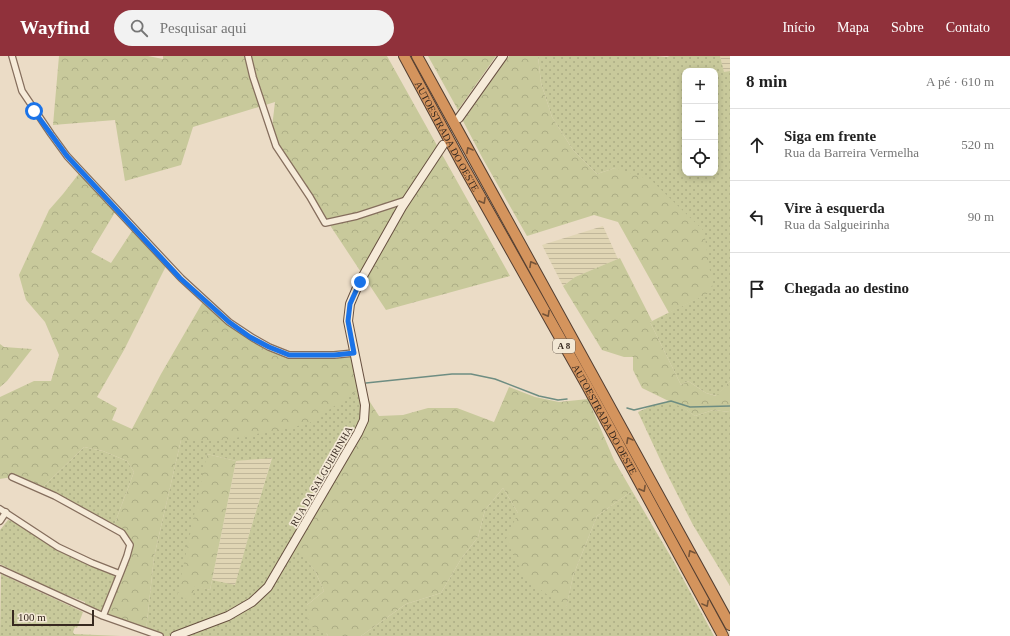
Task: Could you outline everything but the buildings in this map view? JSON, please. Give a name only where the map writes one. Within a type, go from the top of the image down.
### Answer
[{"type":"highway","points":[[400,56],[416,77]]},
{"type":"highway","name":"AUTOESTRADA DO OESTE","points":[[404,56],[461,162],[586,384],[723,636]]},
{"type":"highway","name":"AUTOESTRADA DO OESTE","points":[[417,56],[730,624]]},
{"type":"street","points":[[12,56],[22,91],[67,156],[180,278],[229,322],[259,341],[289,355],[334,355],[354,353]]},
{"type":"street","points":[[248,56],[276,146],[310,197],[325,223],[357,216],[406,200]]},
{"type":"street","points":[[459,118],[503,56]]},
{"type":"street","name":"RUA DA SALGUEIRINHA","points":[[175,636],[228,616],[252,602],[268,588],[350,447],[364,420],[365,405],[348,321],[350,304],[360,282],[406,200],[443,145]]},
{"type":"street","points":[[12,478],[55,496],[122,533],[130,545],[103,616]]},
{"type":"street","points":[[0,509],[58,547],[120,574]]},
{"type":"street","points":[[0,521],[6,512]]},
{"type":"street","points":[[0,568],[103,616],[160,636]]},
{"type":"shaded area","points":[[720,56],[730,56],[730,71],[724,73]]},
{"type":"shaded area","points":[[603,226],[618,259],[575,277],[563,286],[542,245]]},
{"type":"shaded area","points":[[272,457],[235,586],[212,580],[236,461]]},
{"type":"green space","points":[[59,56],[148,56],[163,59],[163,56],[387,56],[510,276],[386,310],[271,136],[275,102],[193,127],[181,165],[125,181],[115,120],[53,125]]},
{"type":"green space","points":[[428,56],[496,56],[458,110]]},
{"type":"green space","points":[[509,56],[538,56],[541,83],[552,117],[573,150],[597,174],[615,168],[651,180],[704,231],[713,291],[669,313],[618,222],[594,215],[527,236],[463,121]]},
{"type":"green space","points":[[538,56],[720,56],[724,72],[730,71],[730,381],[717,396],[706,393],[688,381],[681,385],[650,322],[712,291],[615,168],[597,174],[573,150],[552,117],[541,83]]},
{"type":"green space","points":[[81,171],[117,209],[91,252],[111,263],[134,228],[167,264],[124,350],[97,397],[117,408],[112,420],[132,429],[161,374],[204,300],[253,338],[289,355],[354,353],[361,388],[308,424],[220,441],[181,440],[154,557],[146,631],[104,616],[130,545],[113,528],[134,472],[127,461],[103,451],[84,447],[40,490],[12,477],[0,479],[0,397],[34,381],[51,381],[59,355],[45,322],[26,300],[19,275],[49,210]]},
{"type":"green space","points":[[620,258],[652,321],[650,322],[681,385],[688,381],[706,393],[716,396],[730,381],[730,412],[713,410],[695,416],[685,409],[642,388],[633,370],[633,357],[624,357],[602,350],[563,286],[575,277]]},
{"type":"green space","points":[[0,344],[4,347],[32,349],[7,381],[0,387]]},
{"type":"green space","points":[[509,387],[535,397],[559,402],[588,399],[614,460],[632,491],[597,516],[573,576],[566,609],[524,577],[506,539],[518,513],[503,488],[485,510],[478,537],[461,559],[441,593],[406,604],[361,636],[328,636],[327,634],[308,625],[307,605],[324,591],[315,571],[294,544],[364,420],[361,388],[379,416],[403,415],[428,408],[457,408],[494,422]]},
{"type":"green space","points":[[361,388],[365,405],[307,560],[315,571],[324,591],[307,605],[328,636],[164,636],[146,631],[154,557],[181,440]],"holes":[[[207,454],[236,461],[272,458],[235,585],[212,580],[210,590],[195,585]]]},
{"type":"green space","points":[[671,401],[680,405],[695,416],[713,410],[730,412],[730,586],[693,525],[638,412],[653,405]]},
{"type":"green space","points":[[84,447],[103,451],[127,461],[134,472],[113,528],[40,490]]},
{"type":"green space","points":[[207,454],[236,461],[210,590],[195,586],[192,600],[177,596]]},
{"type":"green space","points":[[503,488],[518,513],[566,608],[573,576],[597,516],[632,491],[674,562],[714,636],[361,636],[406,604],[441,593],[461,559],[478,537],[485,510]]},
{"type":"green space","points":[[8,520],[63,552],[119,575],[102,610],[98,611],[85,605],[85,602],[43,586],[0,564],[0,530]]},
{"type":"green space","points":[[1,574],[83,612],[77,628],[75,627],[73,632],[74,634],[121,636],[0,636]]},
{"type":"waterway","points":[[366,383],[452,374],[471,374],[495,379],[539,396],[558,400],[567,399]]},
{"type":"waterway","points":[[627,408],[634,410],[671,401],[690,407],[730,406]]},
{"type":"route","points":[[34,111],[67,156],[180,278],[229,322],[250,337],[269,347],[289,355],[334,355],[354,353],[348,321],[350,304],[360,282]]}]
